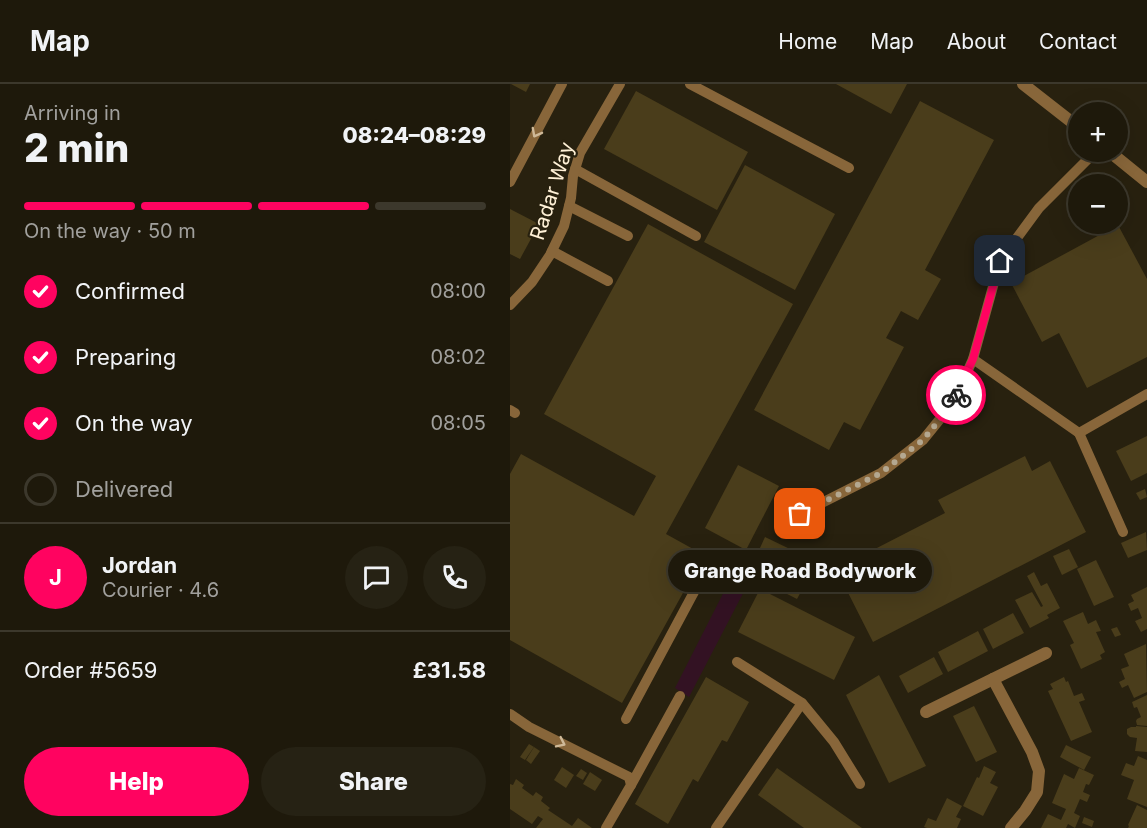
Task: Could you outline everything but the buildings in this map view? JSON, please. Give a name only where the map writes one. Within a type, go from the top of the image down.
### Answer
[{"type":"street","points":[[1023,84],[1068,119]]},
{"type":"street","points":[[1122,162],[1147,182]]},
{"type":"street","points":[[926,712],[1047,653]]},
{"type":"street","points":[[993,679],[1032,752],[1039,771],[1036,792],[1025,811],[1011,828]]},
{"type":"lane","points":[[510,182],[562,84]]},
{"type":"lane","name":"Radar Way","points":[[510,305],[532,282],[552,251],[564,226],[575,169],[583,147],[621,84]]},
{"type":"lane","points":[[690,84],[849,168]]},
{"type":"lane","points":[[800,514],[881,473],[923,440],[953,403],[973,359],[1000,261],[1039,207],[1085,162]]},
{"type":"lane","points":[[575,169],[696,236]]},
{"type":"lane","points":[[569,206],[628,236]]},
{"type":"lane","points":[[552,251],[608,281]]},
{"type":"lane","points":[[973,359],[1079,433],[1123,532]]},
{"type":"lane","points":[[1079,433],[1147,394]]},
{"type":"lane","points":[[626,719],[701,579]]},
{"type":"lane","points":[[737,662],[802,703],[834,742],[860,784]]},
{"type":"lane","points":[[606,828],[630,781],[680,696]]},
{"type":"lane","points":[[716,828],[802,703]]},
{"type":"lane","points":[[510,714],[528,727],[630,781]]},
{"type":"shaded area","points":[[735,570],[751,578],[689,697],[675,688]]},
{"type":"way so far","points":[[800,514],[881,473],[923,440],[953,403],[956,395]]},
{"type":"place","name":"Grange Road Bodywork","points":[[800,514]]},
{"type":"route","points":[[956,395],[973,359],[1000,261]]}]
